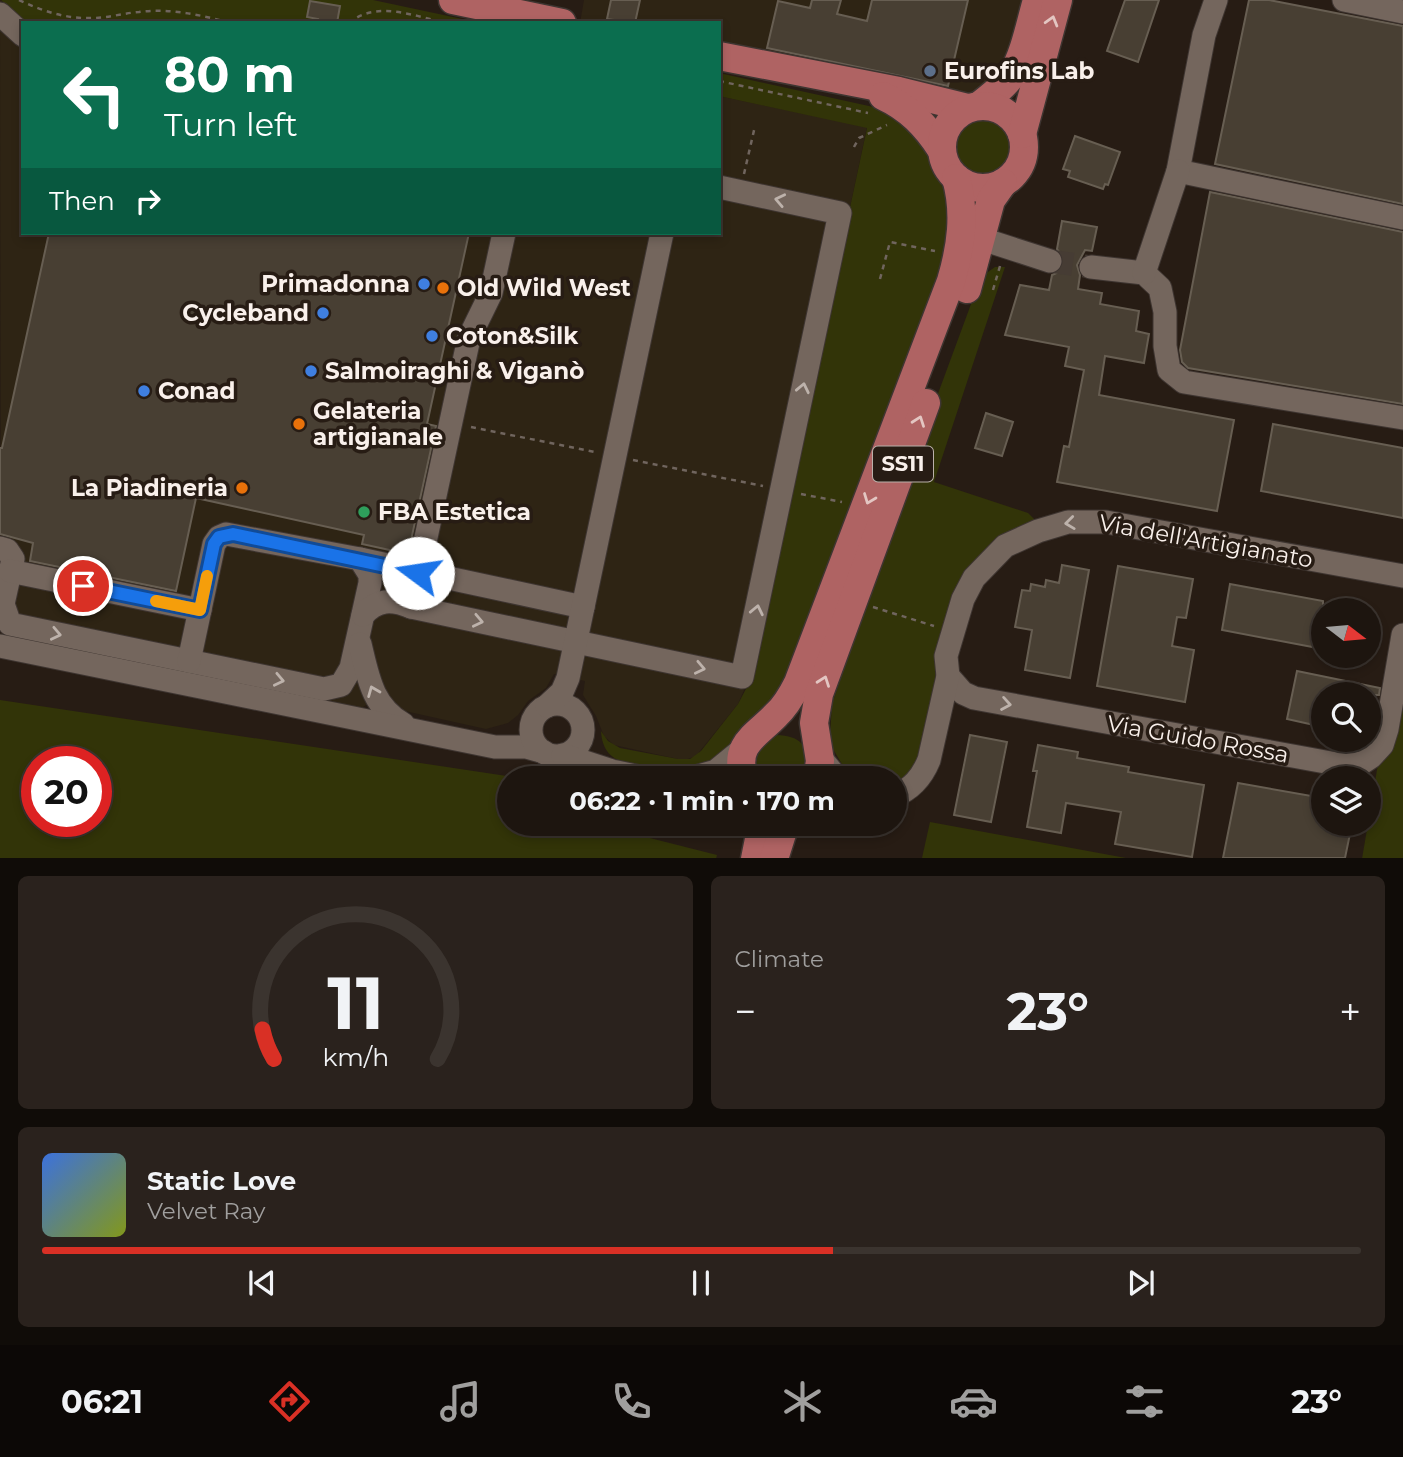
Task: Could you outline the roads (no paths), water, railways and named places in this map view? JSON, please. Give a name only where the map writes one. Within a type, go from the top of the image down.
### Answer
[{"type":"main road","points":[[453,0],[553,21]]},
{"type":"main road","points":[[941,149],[948,124],[957,115],[974,107],[1003,86],[1012,75],[1037,0]]},
{"type":"main road","name":"SS11","points":[[818,761],[814,730],[817,702],[962,306],[994,243],[991,200],[1020,165],[1024,153],[1022,134],[1058,0]]},
{"type":"main road","points":[[721,56],[974,107],[995,107],[1009,115],[1022,134]]},
{"type":"main road","points":[[858,85],[906,110],[924,124],[941,149]]},
{"type":"main road","name":"SS11","points":[[753,738],[784,706],[796,686],[951,281],[958,257],[962,206],[956,178],[944,162],[941,149]]},
{"type":"main road","points":[[956,178],[964,184],[984,188],[1003,183]]},
{"type":"main road","points":[[742,766],[741,761],[753,738],[774,724],[793,726],[805,732],[818,761]]},
{"type":"main road","points":[[755,858],[760,836]]},
{"type":"main road","points":[[774,858],[781,836]]},
{"type":"street","points":[[1143,273],[1178,171],[1203,35],[1216,0]]},
{"type":"street","points":[[1343,0],[1403,12]]},
{"type":"street","points":[[1178,171],[1403,218]]},
{"type":"street","points":[[360,625],[381,602],[394,601],[411,607],[743,677],[840,213],[730,190]]},
{"type":"street","points":[[411,607],[469,338],[491,293],[503,235]]},
{"type":"street","points":[[470,741],[507,739],[524,730],[562,692],[568,678],[662,235]]},
{"type":"street","points":[[994,243],[1050,261]]},
{"type":"street","points":[[1091,267],[1143,273],[1160,288],[1165,312],[1165,346],[1169,370],[1184,382],[1403,418]]},
{"type":"street","name":"Via dell'Artigianato","points":[[907,789],[924,772],[929,760],[948,676],[945,660],[967,590],[995,555],[1010,543],[1027,535],[1068,522],[1091,521],[1403,576]]},
{"type":"street","points":[[189,661],[214,544],[219,537],[226,534],[360,559],[583,607]]},
{"type":"street","points":[[0,548],[7,550],[13,559],[3,616],[189,661],[324,689],[333,689],[347,678],[370,575],[360,559]]},
{"type":"street","points":[[10,571],[200,610]]},
{"type":"street","points":[[360,625],[370,688],[394,719],[412,729]]},
{"type":"street","name":"Via Guido Rossa","points":[[948,676],[959,690],[974,698],[1331,763],[1357,764],[1371,757],[1382,745],[1403,635]]},
{"type":"street","points":[[0,646],[503,748],[526,747],[593,766]]},
{"type":"street","points":[[568,678],[568,694],[572,708]]},
{"type":"street","points":[[583,731],[578,746],[554,754],[538,747],[531,733],[540,712],[564,704],[579,714],[589,748],[599,760],[613,766]]},
{"type":"street","points":[[722,766],[753,738]]},
{"type":"tunnel","points":[[1050,261],[1091,267]]},
{"type":"place","name":"Eurofins Lab","points":[[930,71]]},
{"type":"place","name":"Primadonna","points":[[424,284]]},
{"type":"place","name":"Old Wild West","points":[[443,288]]},
{"type":"place","name":"Cycleband","points":[[323,313]]},
{"type":"place","name":"Coton&Silk","points":[[432,336]]},
{"type":"place","name":"Salmoiraghi & Viganò","points":[[311,371]]},
{"type":"place","name":"Conad","points":[[144,391]]},
{"type":"place","name":"Gelateria artigianale","points":[[299,424]]},
{"type":"place","name":"La Piadineria","points":[[242,488]]},
{"type":"place","name":"FBA Estetica","points":[[364,512]]}]
